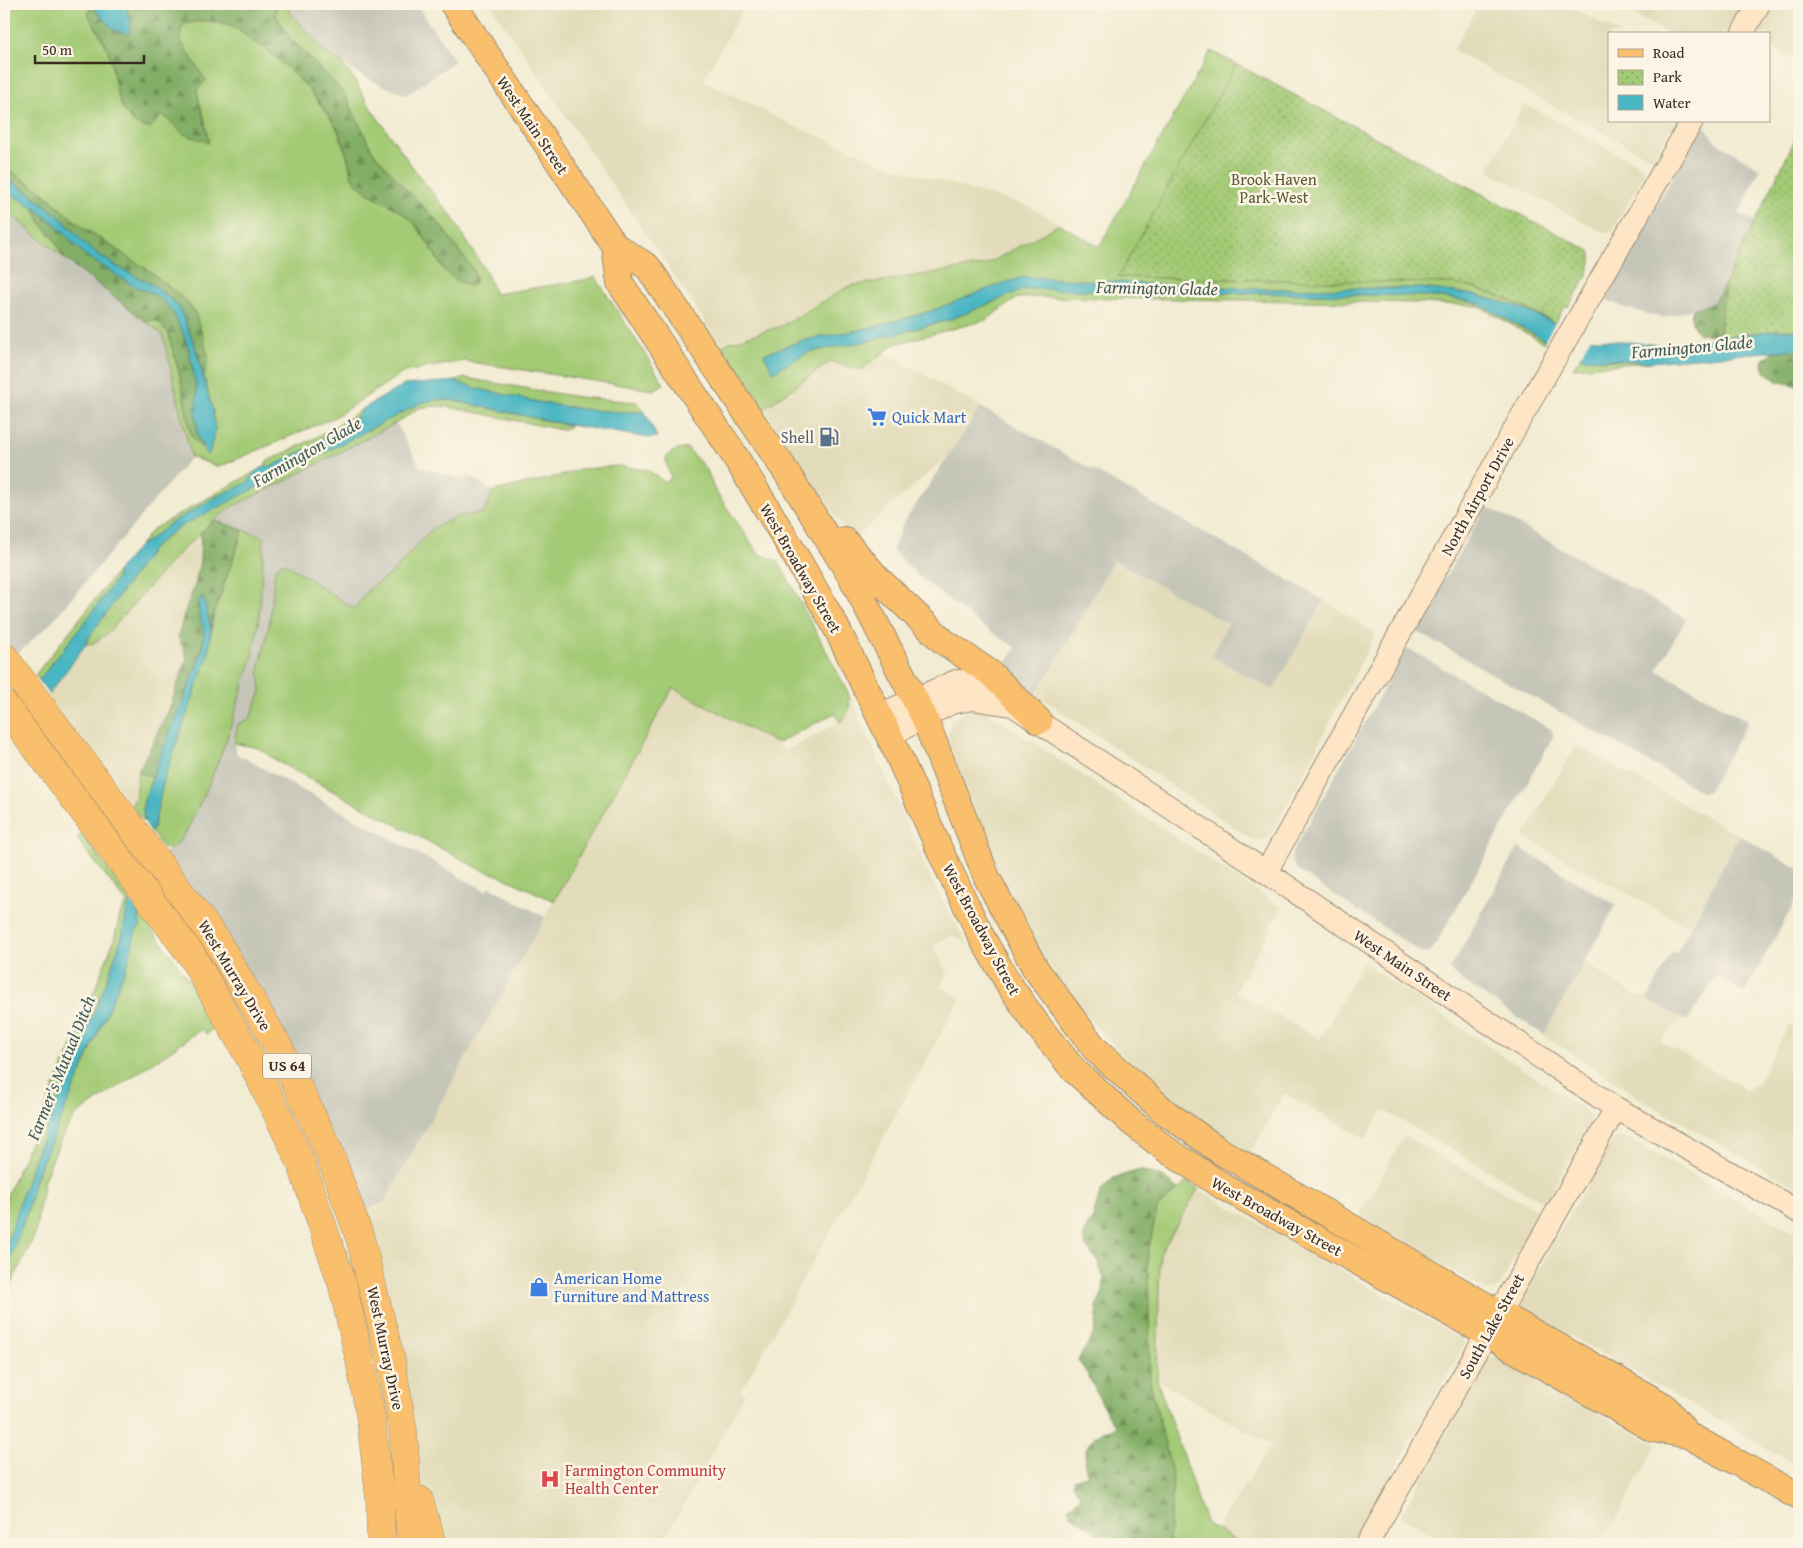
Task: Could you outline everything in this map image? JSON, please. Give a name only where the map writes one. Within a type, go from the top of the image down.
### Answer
[{"type":"highway","name":"West Murray Drive","points":[[4,657],[216,940],[278,1046],[328,1149],[360,1238],[391,1361],[403,1431],[408,1485],[410,1544]]},
{"type":"highway","name":"West Murray Drive","points":[[4,705],[192,956],[251,1060],[300,1160],[342,1283],[360,1361],[371,1420],[380,1498],[381,1544]]},
{"type":"highway","points":[[403,1431],[415,1489],[432,1544]]},
{"type":"main road","name":"West Main Street","points":[[453,4],[615,246],[648,267],[736,398]]},
{"type":"main road","points":[[1743,32],[1759,4]]},
{"type":"main road","name":"North Airport Drive","points":[[1266,872],[1537,391],[1691,122]]},
{"type":"main road","name":"West Main Street","points":[[615,246],[620,283],[706,412]]},
{"type":"main road","name":"West Broadway Street","points":[[736,398],[787,473],[852,578],[920,708],[987,878],[1035,968],[1095,1049],[1165,1112],[1220,1151],[1492,1323],[1652,1429],[1688,1435],[1799,1497]]},
{"type":"main road","name":"West Broadway Street","points":[[706,412],[811,581],[840,634],[982,938],[1010,986],[1038,1026],[1073,1069],[1131,1122],[1196,1170],[1265,1211],[1492,1323]]},
{"type":"main road","points":[[787,473],[862,562],[897,598],[942,641],[990,673],[1039,721]]},
{"type":"main road","name":"West Main Street","points":[[884,725],[920,708],[972,698],[1014,706],[1266,872],[1616,1108],[1799,1212]]},
{"type":"main road","name":"South Lake Street","points":[[1367,1544],[1616,1108]]},
{"type":"shaded area","points":[[283,4],[416,4],[455,61],[406,95],[370,80],[340,63],[321,48]]},
{"type":"shaded area","points":[[490,4],[746,4],[703,80],[792,125],[892,167],[1031,207],[1059,224],[985,265],[849,286],[781,326],[727,343],[722,347]]},
{"type":"shaded area","points":[[1479,4],[1565,4],[1617,32],[1608,32],[1608,122],[1674,122],[1653,159],[1556,108],[1453,50]]},
{"type":"shaded area","points":[[1614,4],[1742,4],[1726,32],[1665,32]]},
{"type":"shaded area","points":[[1772,4],[1799,4],[1799,64],[1770,46],[1770,32],[1756,32]]},
{"type":"shaded area","points":[[1524,104],[1647,169],[1612,231],[1602,232],[1488,171]]},
{"type":"shaded area","points":[[1703,125],[1713,140],[1760,169],[1739,213],[1755,222],[1726,282],[1713,303],[1663,318],[1625,308],[1607,300],[1620,269]]},
{"type":"shaded area","points":[[4,209],[163,335],[191,457],[50,624],[16,655],[4,639]]},
{"type":"shaded area","points":[[884,352],[981,407],[950,454],[854,539],[835,516],[763,409],[830,362],[861,370]]},
{"type":"shaded area","points":[[981,407],[1324,600],[1273,690],[1211,656],[1228,624],[1114,560],[1051,670],[1035,694],[992,666],[1001,668],[1004,666],[1016,648],[981,625],[917,575],[893,550],[901,527]]},
{"type":"shaded area","points":[[396,423],[420,467],[462,479],[469,475],[493,491],[484,514],[459,516],[432,529],[391,574],[369,589],[354,609],[285,563],[273,599],[259,670],[261,691],[250,719],[233,740],[237,754],[486,891],[490,887],[545,917],[384,1203],[370,1208],[362,1206],[162,854],[177,844],[186,832],[206,791],[226,741],[253,654],[259,619],[264,537],[214,520],[233,506]]},
{"type":"shaded area","points":[[1486,506],[1686,619],[1657,670],[1748,721],[1708,792],[1702,792],[1418,632],[1418,626]]},
{"type":"shaded area","points":[[201,532],[200,561],[195,585],[178,637],[187,657],[170,707],[138,772],[135,798],[131,806],[114,783],[115,778],[113,777],[109,780],[47,697],[86,644],[94,643],[107,634],[175,557]]},
{"type":"shaded area","points":[[1114,560],[1229,624],[1273,689],[1324,600],[1376,633],[1272,834],[1267,838],[1261,841],[1251,839],[1035,694],[1051,670]]},
{"type":"shaded area","points":[[1406,649],[1551,729],[1553,733],[1553,737],[1433,949],[1427,954],[1422,953],[1297,870],[1291,859],[1293,851]]},
{"type":"shaded area","points":[[673,688],[772,741],[780,742],[779,747],[785,751],[842,721],[849,706],[848,692],[932,881],[967,944],[960,938],[952,936],[935,945],[934,948],[948,973],[940,986],[961,998],[741,1391],[745,1394],[662,1544],[440,1544],[423,1486],[403,1371],[359,1203],[370,1208],[384,1203]]},
{"type":"shaded area","points":[[977,709],[986,711],[1282,908],[1235,992],[1320,1039],[1363,962],[1584,1110],[1589,1116],[1589,1125],[1545,1203],[1383,1110],[1366,1139],[1284,1093],[1250,1154],[1202,1123],[1156,1087],[1129,1062],[1093,1023],[1050,966],[1040,951],[996,867],[948,740],[948,731],[952,722],[967,710]]},
{"type":"shaded area","points":[[1578,746],[1739,835],[1689,927],[1523,837],[1574,748]]},
{"type":"shaded area","points":[[1739,835],[1799,869],[1799,895],[1744,993],[1717,976],[1687,1021],[1647,1000],[1672,952],[1676,954]]},
{"type":"shaded area","points":[[1518,847],[1616,905],[1544,1035],[1454,975],[1450,969]]},
{"type":"shaded area","points":[[1584,962],[1635,995],[1648,997],[1647,1000],[1683,1019],[1660,1041],[1745,1090],[1757,1084],[1789,1025],[1799,1032],[1799,1189],[1646,1102],[1544,1035]]},
{"type":"shaded area","points":[[1404,1136],[1540,1212],[1499,1286],[1494,1290],[1486,1290],[1359,1216]]},
{"type":"shaded area","points":[[1625,1137],[1799,1235],[1799,1466],[1521,1308],[1522,1299],[1610,1143],[1617,1138]]},
{"type":"shaded area","points":[[1198,1189],[1464,1340],[1460,1353],[1352,1544],[1242,1544],[1216,1530],[1271,1445],[1157,1380],[1160,1253]]},
{"type":"shaded area","points":[[1493,1356],[1657,1445],[1602,1544],[1450,1544],[1400,1516],[1487,1361]]},
{"type":"green space","points":[[4,4],[90,4],[92,6],[88,14],[107,48],[118,96],[129,117],[138,124],[150,128],[163,115],[184,134],[206,123],[197,90],[206,81],[180,40],[182,25],[189,22],[207,21],[231,25],[279,59],[306,85],[337,128],[352,177],[368,193],[388,203],[411,219],[433,250],[444,271],[476,279],[472,268],[449,238],[373,152],[345,95],[291,39],[275,14],[278,4],[283,4],[321,48],[341,63],[352,76],[372,110],[422,180],[451,215],[487,274],[495,294],[585,280],[595,276],[664,384],[653,390],[464,361],[404,372],[335,417],[219,467],[191,457],[163,335],[145,321],[153,320],[159,322],[168,333],[180,376],[191,436],[204,450],[215,430],[213,412],[204,376],[208,356],[195,313],[186,301],[152,273],[78,224],[40,190],[4,167]]},
{"type":"green space","points":[[124,4],[278,4],[275,14],[291,39],[345,95],[373,152],[401,184],[435,218],[472,268],[476,279],[472,287],[450,275],[436,258],[425,238],[410,219],[357,184],[351,175],[347,153],[338,130],[309,89],[288,68],[233,26],[206,21],[187,23],[182,26],[180,40],[206,81],[197,90],[209,143],[184,134],[163,115],[150,128],[138,124],[129,117],[118,96],[107,48],[88,14],[92,6],[114,30],[131,21]]},
{"type":"green space","points":[[1211,51],[1236,64],[1119,277],[1450,283],[1476,288],[1509,300],[1555,323],[1516,306],[1476,295],[1420,288],[1268,289],[1115,283],[1024,277],[931,311],[870,328],[804,340],[764,354],[773,371],[809,352],[868,341],[949,320],[1025,289],[1425,296],[1454,299],[1477,303],[1546,340],[1544,343],[1478,306],[1421,303],[1017,298],[986,320],[895,344],[861,370],[830,362],[763,409],[722,347],[727,343],[781,326],[849,286],[985,265],[1060,224],[1099,247]]},
{"type":"green space","name":"Brook Haven Park-West","points":[[1236,64],[1590,251],[1591,264],[1588,272],[1568,307],[1565,306],[1555,323],[1509,300],[1476,288],[1450,283],[1118,277]]},
{"type":"green space","points":[[1799,131],[1799,330],[1777,330],[1719,338],[1726,282]]},
{"type":"green space","points":[[4,167],[40,190],[78,224],[152,273],[186,301],[195,313],[208,356],[204,376],[194,343],[179,307],[155,286],[114,265],[89,248],[61,218],[27,191],[4,178]]},
{"type":"green space","points":[[4,190],[33,207],[64,258],[4,209]]},
{"type":"green space","points":[[33,207],[53,222],[86,256],[134,286],[154,294],[166,303],[183,333],[189,351],[197,391],[196,416],[198,437],[202,447],[191,436],[180,376],[168,333],[159,322],[153,320],[145,321],[64,258]]},
{"type":"green space","points":[[1726,282],[1720,333],[1712,335],[1699,334],[1692,322],[1693,309],[1713,303]]},
{"type":"green space","points":[[1799,349],[1799,386],[1779,382],[1765,372],[1762,360],[1774,352]]},
{"type":"green space","points":[[1580,357],[1601,360],[1650,362],[1573,368]]},
{"type":"green space","points":[[465,378],[578,397],[637,402],[645,412],[595,410],[531,401],[455,381]]},
{"type":"green space","points":[[451,400],[571,426],[562,430],[449,407],[419,408],[396,423],[233,506],[214,520],[175,557],[107,634],[94,643],[86,644],[89,637],[154,547],[176,529],[409,408],[423,402]]},
{"type":"green space","points":[[364,408],[352,422],[307,449],[270,467],[266,466],[266,462],[323,434]]},
{"type":"green space","points":[[687,448],[707,470],[714,489],[759,554],[779,562],[848,692],[848,709],[840,723],[835,713],[780,742],[772,741],[673,688],[554,901],[500,876],[480,869],[280,763],[258,748],[234,743],[238,724],[250,719],[261,691],[259,670],[269,626],[275,570],[280,564],[285,563],[354,609],[369,589],[391,574],[432,529],[459,516],[484,513],[493,491],[583,469],[618,466],[648,470],[664,482],[671,478],[666,457],[674,451]]},
{"type":"green space","points":[[256,471],[247,483],[218,496],[171,523],[139,546],[153,529]]},
{"type":"green space","points":[[214,520],[243,530],[214,613],[211,629],[203,597],[199,617],[203,624],[204,636],[201,651],[185,698],[152,777],[138,772],[170,707],[187,657],[178,637],[195,585],[200,561],[201,532]]},
{"type":"green space","points":[[243,530],[264,537],[259,619],[253,654],[226,741],[206,791],[186,832],[177,844],[168,850],[162,847],[151,832],[164,779],[208,655],[214,613]]},
{"type":"green space","points":[[119,569],[116,579],[88,618],[39,680],[35,675]]},
{"type":"green space","points":[[138,772],[152,777],[143,805],[144,822],[131,806],[135,798]]},
{"type":"green space","points":[[81,833],[131,902],[127,909],[122,937],[106,983],[36,1154],[5,1251],[4,1202],[79,1030],[114,940],[120,914],[127,903],[77,839]]},
{"type":"green space","points":[[139,913],[194,988],[211,1018],[213,1027],[207,1035],[202,1029],[76,1115],[61,1138],[44,1180],[35,1235],[6,1295],[4,1308],[4,1275],[27,1212],[35,1179],[128,963],[136,930],[140,927]]},
{"type":"green space","points":[[1140,1170],[1163,1177],[1178,1189],[1157,1208],[1148,1253],[1150,1382],[1173,1478],[1169,1544],[1088,1544],[1088,1541],[1096,1532],[1072,1516],[1068,1507],[1081,1497],[1073,1484],[1075,1479],[1088,1474],[1085,1452],[1090,1442],[1098,1434],[1116,1425],[1108,1416],[1088,1375],[1078,1360],[1094,1333],[1097,1318],[1096,1306],[1103,1292],[1104,1279],[1098,1261],[1086,1247],[1083,1234],[1093,1217],[1101,1190],[1113,1178]]},
{"type":"green space","points":[[1188,1181],[1198,1189],[1160,1254],[1157,1380],[1206,1524],[1242,1544],[1169,1544],[1173,1478],[1150,1382],[1148,1253],[1157,1208]]},
{"type":"water","points":[[90,4],[124,4],[131,21],[129,34],[114,30]]},
{"type":"water","points":[[4,178],[27,191],[61,218],[89,248],[114,265],[155,286],[179,307],[194,343],[213,412],[215,430],[210,451],[207,455],[198,437],[196,416],[197,391],[189,350],[183,333],[166,303],[154,294],[134,286],[86,256],[53,222],[33,207],[4,190]]},
{"type":"water","name":"Farmington Glade","points":[[1024,277],[1268,289],[1420,288],[1476,295],[1516,306],[1587,338],[1658,345],[1777,330],[1799,330],[1799,349],[1650,362],[1584,358],[1576,357],[1477,303],[1454,299],[1425,296],[1025,289],[949,320],[868,341],[809,352],[773,372],[764,354],[804,340],[870,328],[931,311]]},
{"type":"water","name":"Farmington Glade","points":[[455,381],[531,401],[595,410],[645,412],[657,437],[649,438],[564,424],[451,400],[423,402],[176,529],[154,547],[49,694],[39,680],[88,618],[116,579],[119,569],[139,546],[171,523],[218,496],[247,483],[256,471],[266,466],[270,467],[307,449],[352,422],[364,408],[404,385]]},
{"type":"water","points":[[203,596],[211,629],[208,655],[164,779],[151,832],[144,818],[144,801],[200,655],[204,631],[198,610]]},
{"type":"water","points":[[131,902],[139,913],[140,927],[136,930],[128,963],[35,1179],[27,1212],[4,1275],[4,1254],[23,1191],[36,1154],[106,983],[122,937],[127,909]]},
{"type":"pier","points":[[1556,321],[1587,335],[1592,335],[1578,360],[1544,342]]},
{"type":"place","name":"Quick Mart","points":[[877,417]]},
{"type":"place","name":"Shell","points":[[829,437]]},
{"type":"place","name":"American Home Furniture and Mattress","points":[[539,1287]]},
{"type":"place","name":"Farmington Community Health Center","points":[[550,1479]]},
{"type":"water label","name":"Farmer's Mutual Ditch","points":[[61,1068]]}]
